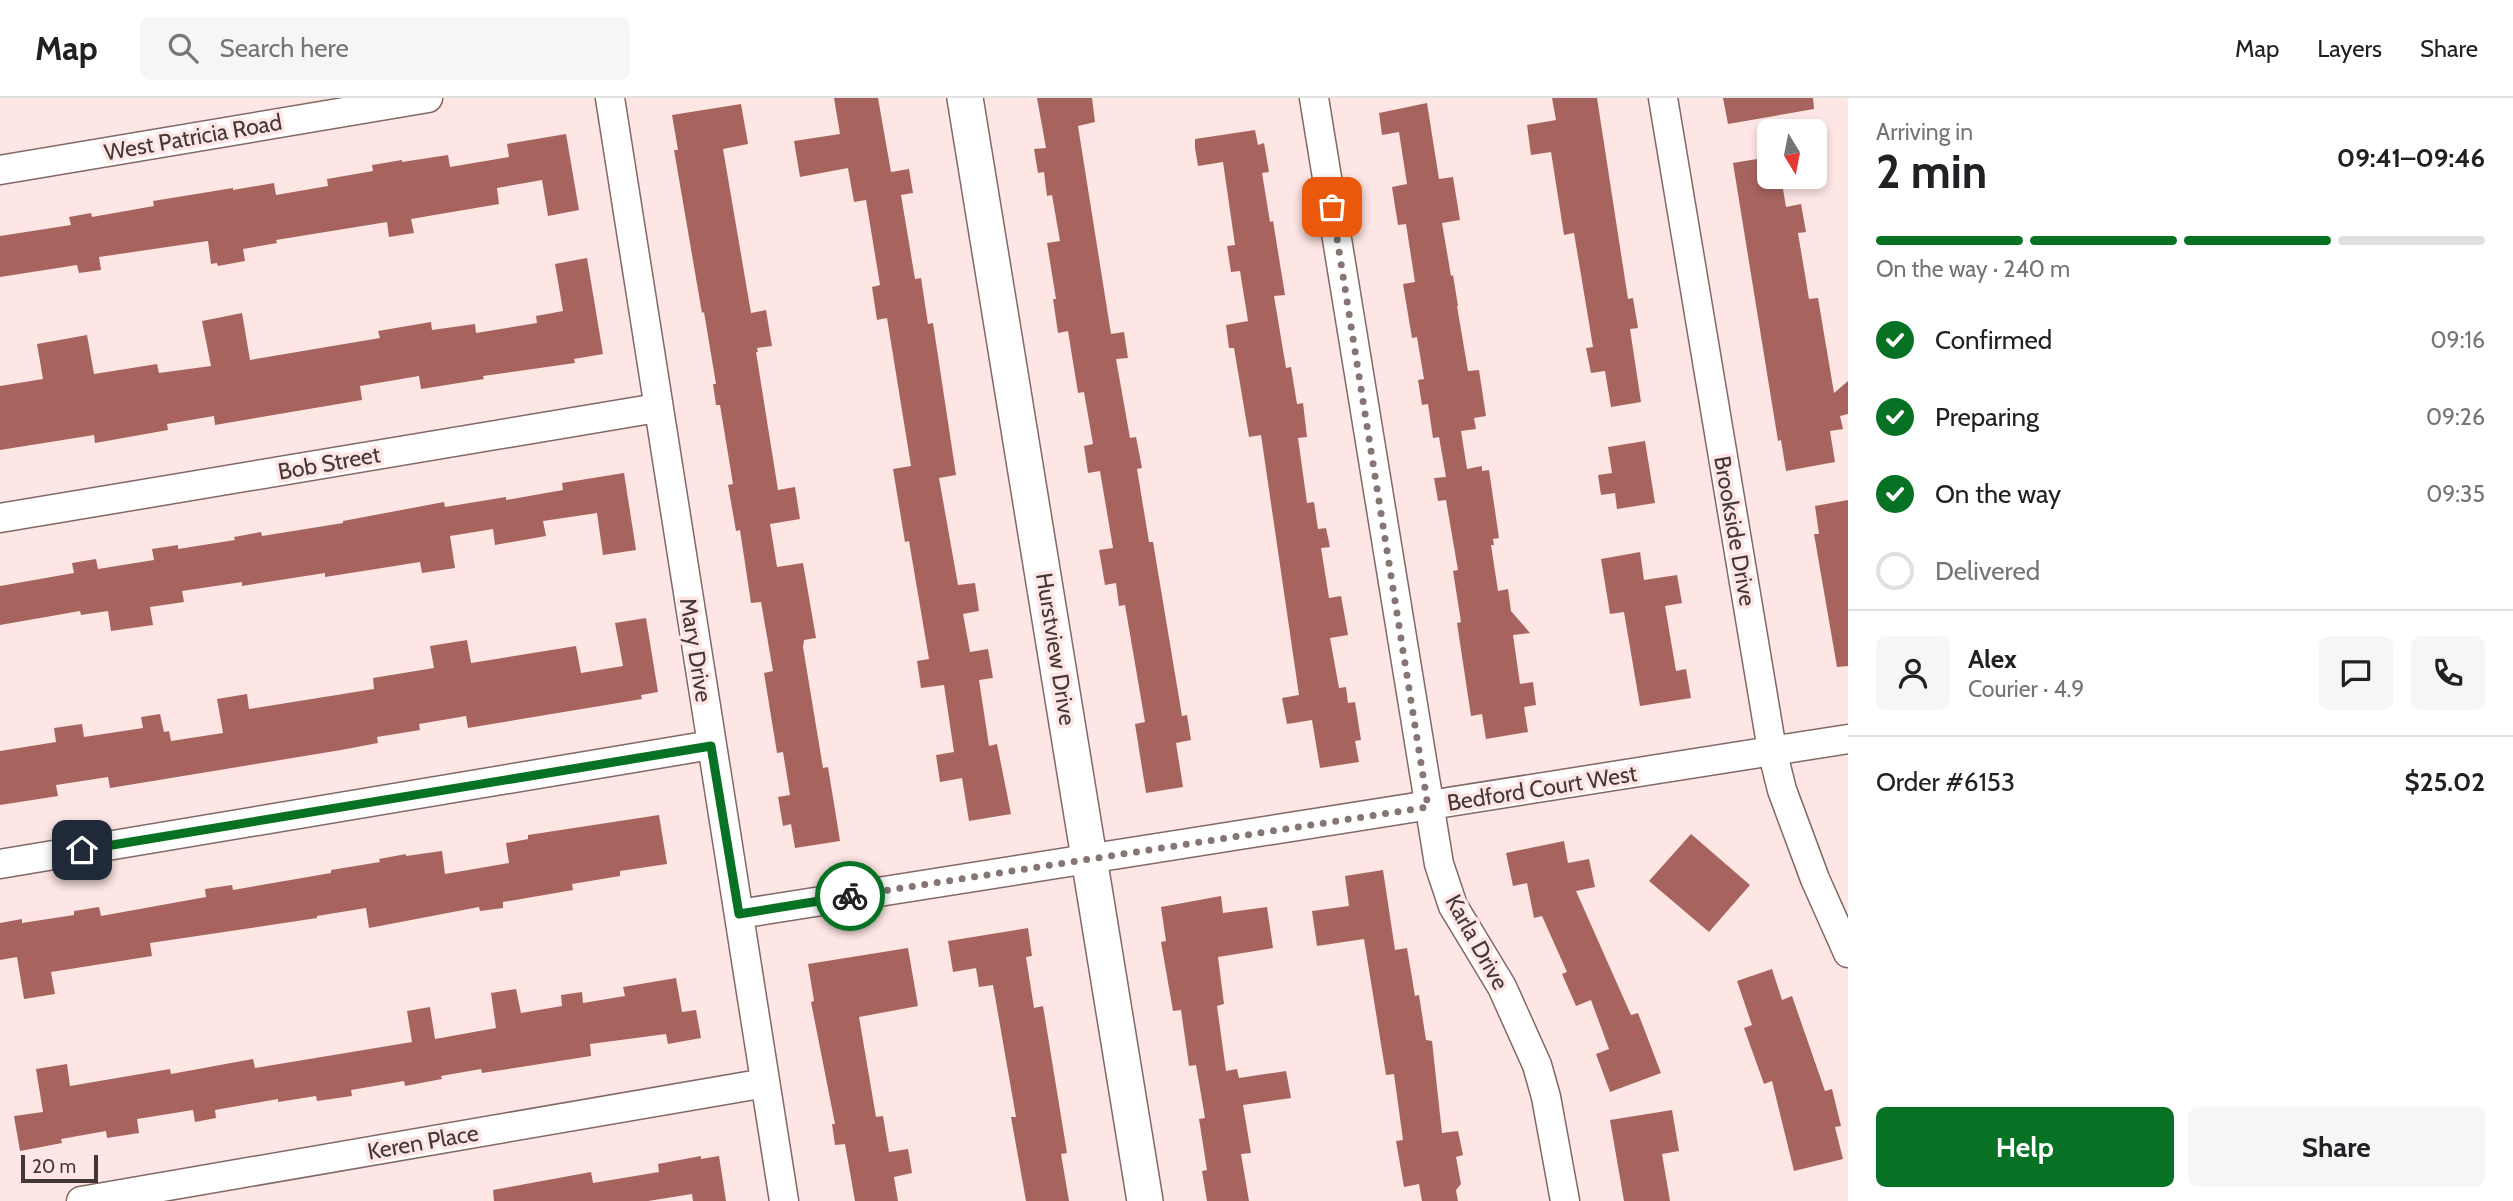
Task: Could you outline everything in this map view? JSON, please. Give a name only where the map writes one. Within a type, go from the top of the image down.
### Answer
[{"type":"street","name":"West Patricia Road","points":[[0,170],[428,98]]},
{"type":"street","name":"Mary Drive","points":[[610,98],[784,1201]]},
{"type":"street","name":"Hurstview Drive","points":[[965,98],[1145,1201]]},
{"type":"street","name":"Karla Drive","points":[[1314,98],[1439,864],[1453,906],[1502,987],[1537,1065],[1549,1108],[1565,1201]]},
{"type":"street","name":"Brookside Drive","points":[[1662,98],[1772,750],[1782,790],[1810,866],[1848,953]]},
{"type":"street","name":"Bob Street","points":[[0,518],[657,408]]},
{"type":"street","name":"Bedford Court West","points":[[739,914],[1848,739]]},
{"type":"street","points":[[0,864],[711,746]]},
{"type":"street","name":"Keren Place","points":[[81,1201],[765,1083]]},
{"type":"building","points":[[834,98],[878,98],[891,172],[909,169],[913,193],[901,195],[915,279],[921,278],[928,324],[933,323],[956,475],[939,478],[958,585],[975,583],[979,611],[963,614],[970,652],[988,649],[993,678],[979,680],[989,746],[997,744],[1011,814],[969,821],[962,778],[940,782],[936,755],[954,752],[944,685],[921,688],[917,661],[929,659],[909,541],[905,542],[893,469],[911,466],[887,318],[877,320],[872,287],[880,285],[866,200],[854,202],[848,168],[800,177],[794,141],[840,134]]},
{"type":"building","points":[[1037,98],[1092,98],[1095,122],[1078,126],[1111,334],[1124,332],[1128,358],[1116,359],[1130,438],[1136,437],[1142,468],[1137,469],[1149,542],[1153,542],[1182,716],[1187,715],[1191,740],[1176,743],[1183,787],[1146,793],[1135,724],[1145,722],[1125,605],[1119,606],[1116,583],[1105,585],[1099,550],[1113,548],[1100,471],[1088,473],[1084,446],[1093,444],[1084,392],[1078,393],[1068,331],[1058,333],[1053,299],[1056,299],[1047,243],[1060,241],[1052,195],[1047,196],[1044,172],[1038,173],[1034,149],[1046,148]]},
{"type":"building","points":[[1552,98],[1597,98],[1628,299],[1633,298],[1638,328],[1630,329],[1641,402],[1611,407],[1605,371],[1591,373],[1586,348],[1593,347],[1574,233],[1564,235],[1551,152],[1531,155],[1527,125],[1556,120]]},
{"type":"building","points":[[1723,98],[1813,98],[1814,109],[1728,124]]},
{"type":"building","points":[[1427,103],[1439,179],[1453,177],[1460,220],[1442,223],[1468,371],[1479,370],[1486,416],[1474,418],[1476,429],[1461,431],[1467,469],[1482,466],[1482,471],[1489,470],[1499,538],[1493,539],[1494,545],[1491,545],[1498,591],[1508,589],[1511,611],[1530,633],[1513,635],[1520,684],[1533,682],[1536,705],[1524,707],[1528,732],[1486,739],[1482,714],[1471,716],[1457,623],[1461,622],[1453,571],[1458,570],[1446,500],[1438,501],[1434,478],[1446,477],[1439,437],[1433,438],[1428,404],[1422,405],[1418,380],[1424,379],[1417,337],[1412,338],[1403,284],[1415,282],[1406,224],[1398,225],[1392,187],[1407,184],[1399,132],[1382,135],[1379,113]]},
{"type":"building","points":[[741,104],[748,144],[723,149],[751,313],[766,310],[772,346],[757,348],[756,352],[778,490],[795,487],[800,519],[770,524],[777,567],[803,563],[816,638],[804,640],[803,647],[823,768],[828,767],[840,841],[795,848],[791,824],[783,826],[778,797],[790,795],[783,752],[777,753],[764,673],[773,671],[761,602],[751,603],[740,530],[736,531],[728,485],[733,484],[720,405],[716,405],[713,384],[716,384],[674,150],[678,150],[672,115]]},
{"type":"building","points":[[1255,130],[1258,145],[1264,143],[1269,172],[1262,173],[1285,295],[1274,296],[1286,368],[1291,367],[1297,404],[1303,403],[1307,437],[1298,438],[1307,503],[1314,502],[1318,529],[1326,528],[1330,547],[1321,548],[1329,598],[1341,596],[1348,635],[1330,638],[1339,688],[1346,687],[1348,703],[1355,702],[1361,740],[1355,741],[1359,762],[1320,768],[1312,720],[1287,724],[1282,698],[1299,695],[1261,435],[1249,437],[1234,348],[1229,348],[1226,325],[1248,321],[1240,271],[1231,272],[1227,246],[1235,245],[1223,162],[1198,166],[1195,148],[1195,139]]},
{"type":"building","points":[[566,134],[579,210],[548,216],[542,180],[497,188],[499,204],[411,219],[414,233],[389,237],[387,222],[276,240],[277,243],[243,249],[245,261],[218,266],[217,263],[211,264],[208,241],[99,257],[101,270],[79,273],[77,265],[0,277],[0,236],[71,225],[69,217],[91,213],[92,217],[154,206],[153,201],[274,183],[276,195],[328,186],[327,179],[373,171],[372,165],[402,160],[448,155],[450,167],[509,157],[507,144]]},
{"type":"building","points":[[1757,159],[1757,189],[1783,189],[1786,207],[1801,204],[1806,232],[1798,233],[1809,299],[1818,298],[1834,393],[1848,381],[1848,414],[1840,416],[1843,429],[1830,431],[1835,462],[1786,471],[1781,440],[1778,441],[1733,163]]},
{"type":"building","points":[[587,258],[603,354],[574,359],[575,363],[483,376],[484,379],[421,389],[419,376],[360,386],[362,400],[215,425],[214,416],[167,424],[168,430],[95,443],[94,435],[0,450],[0,386],[43,379],[37,344],[87,335],[94,374],[157,364],[159,373],[211,366],[202,321],[242,313],[250,360],[380,338],[378,331],[431,322],[432,330],[475,324],[476,333],[537,323],[536,316],[563,311],[555,264]]},
{"type":"building","points":[[1645,441],[1655,503],[1617,509],[1615,493],[1601,495],[1598,475],[1612,473],[1608,447]]},
{"type":"building","points":[[624,473],[636,550],[603,555],[597,513],[543,521],[546,536],[495,545],[493,529],[450,536],[455,568],[422,573],[420,562],[325,577],[325,573],[242,586],[242,582],[182,591],[184,602],[150,607],[153,625],[111,631],[108,611],[81,615],[80,611],[0,625],[0,586],[74,573],[72,563],[96,559],[98,569],[154,560],[152,549],[178,545],[178,549],[235,540],[234,537],[261,532],[262,536],[343,523],[444,502],[445,507],[506,497],[506,500],[563,490],[562,483]]},
{"type":"building","points":[[1848,500],[1848,666],[1837,667],[1814,534],[1819,534],[1815,506]]},
{"type":"building","points":[[1640,552],[1644,580],[1677,575],[1682,603],[1665,606],[1676,671],[1686,669],[1691,698],[1640,706],[1624,612],[1610,614],[1601,559]]},
{"type":"building","points":[[646,618],[658,692],[641,695],[642,699],[468,728],[466,716],[419,724],[420,730],[377,737],[378,743],[110,788],[108,777],[56,785],[58,796],[0,805],[0,751],[56,742],[54,728],[82,724],[84,737],[143,728],[141,717],[160,714],[164,732],[169,731],[171,741],[223,733],[217,699],[247,694],[249,709],[374,689],[373,678],[434,668],[430,646],[467,640],[471,663],[576,646],[581,673],[623,666],[615,623]]},
{"type":"building","points":[[659,815],[667,864],[620,871],[620,876],[572,884],[573,890],[503,902],[503,908],[480,911],[479,907],[369,928],[366,908],[150,943],[152,956],[51,972],[55,994],[24,999],[17,957],[0,960],[0,923],[22,919],[22,923],[74,915],[74,911],[99,907],[101,916],[206,897],[205,889],[232,885],[233,890],[331,873],[331,870],[380,862],[379,859],[406,854],[442,851],[445,874],[509,863],[506,843],[528,839],[528,835]]},
{"type":"building","points":[[1691,834],[1750,885],[1709,932],[1649,881]]},
{"type":"building","points":[[1564,841],[1568,863],[1589,859],[1595,887],[1576,891],[1631,1015],[1638,1013],[1661,1073],[1610,1092],[1596,1054],[1609,1049],[1591,1000],[1576,1006],[1562,974],[1567,972],[1542,916],[1534,918],[1527,883],[1513,886],[1506,853]]},
{"type":"building","points":[[1383,870],[1395,950],[1407,948],[1415,996],[1419,995],[1426,1040],[1432,1041],[1442,1133],[1458,1131],[1463,1155],[1456,1157],[1461,1184],[1456,1190],[1458,1201],[1422,1201],[1419,1184],[1404,1187],[1396,1141],[1403,1140],[1394,1074],[1386,1075],[1364,939],[1317,946],[1312,911],[1349,906],[1345,876]]},
{"type":"building","points":[[1221,896],[1223,913],[1267,907],[1273,948],[1218,957],[1224,1004],[1217,1006],[1226,1071],[1237,1069],[1239,1078],[1286,1071],[1291,1098],[1243,1105],[1251,1153],[1241,1154],[1249,1201],[1207,1201],[1202,1171],[1207,1170],[1199,1119],[1205,1118],[1196,1065],[1189,1066],[1181,1010],[1173,1011],[1161,942],[1166,941],[1161,907]]},
{"type":"building","points":[[1028,928],[1032,956],[1026,957],[1034,1008],[1043,1006],[1067,1153],[1061,1154],[1069,1201],[1026,1201],[1011,1117],[1016,1117],[993,985],[979,987],[976,968],[953,972],[948,941]]},
{"type":"building","points":[[908,948],[918,1006],[859,1017],[876,1117],[883,1116],[889,1152],[908,1149],[912,1173],[894,1177],[898,1201],[855,1201],[845,1144],[835,1145],[832,1124],[835,1124],[811,1002],[814,1001],[808,964]]},
{"type":"building","points":[[1772,969],[1782,1000],[1792,996],[1825,1091],[1832,1089],[1841,1126],[1835,1127],[1843,1159],[1794,1171],[1772,1081],[1764,1084],[1744,1028],[1752,1025],[1737,981]]},
{"type":"building","points":[[676,978],[682,1012],[696,1010],[701,1038],[668,1044],[666,1034],[590,1044],[591,1056],[482,1073],[481,1069],[405,1086],[404,1081],[351,1090],[352,1096],[317,1101],[316,1096],[278,1102],[278,1099],[215,1110],[216,1118],[195,1122],[193,1110],[137,1119],[139,1133],[107,1138],[106,1131],[61,1139],[62,1143],[20,1151],[14,1116],[43,1112],[36,1069],[67,1064],[70,1086],[170,1069],[171,1074],[253,1059],[255,1068],[412,1042],[407,1011],[430,1007],[435,1039],[496,1028],[491,993],[516,989],[521,1013],[562,1006],[561,995],[582,992],[583,1003],[625,996],[623,987]]},
{"type":"building","points":[[1672,1110],[1679,1151],[1662,1154],[1670,1201],[1624,1201],[1610,1120]]},
{"type":"building","points":[[701,1156],[701,1159],[719,1156],[726,1201],[693,1201],[692,1194],[648,1201],[494,1201],[493,1190],[591,1172],[593,1183],[659,1172],[658,1164]]},
{"type":"way so far","points":[[850,896],[1428,807],[1332,207]]},
{"type":"route","points":[[82,850],[711,746],[739,914],[850,896]]}]
